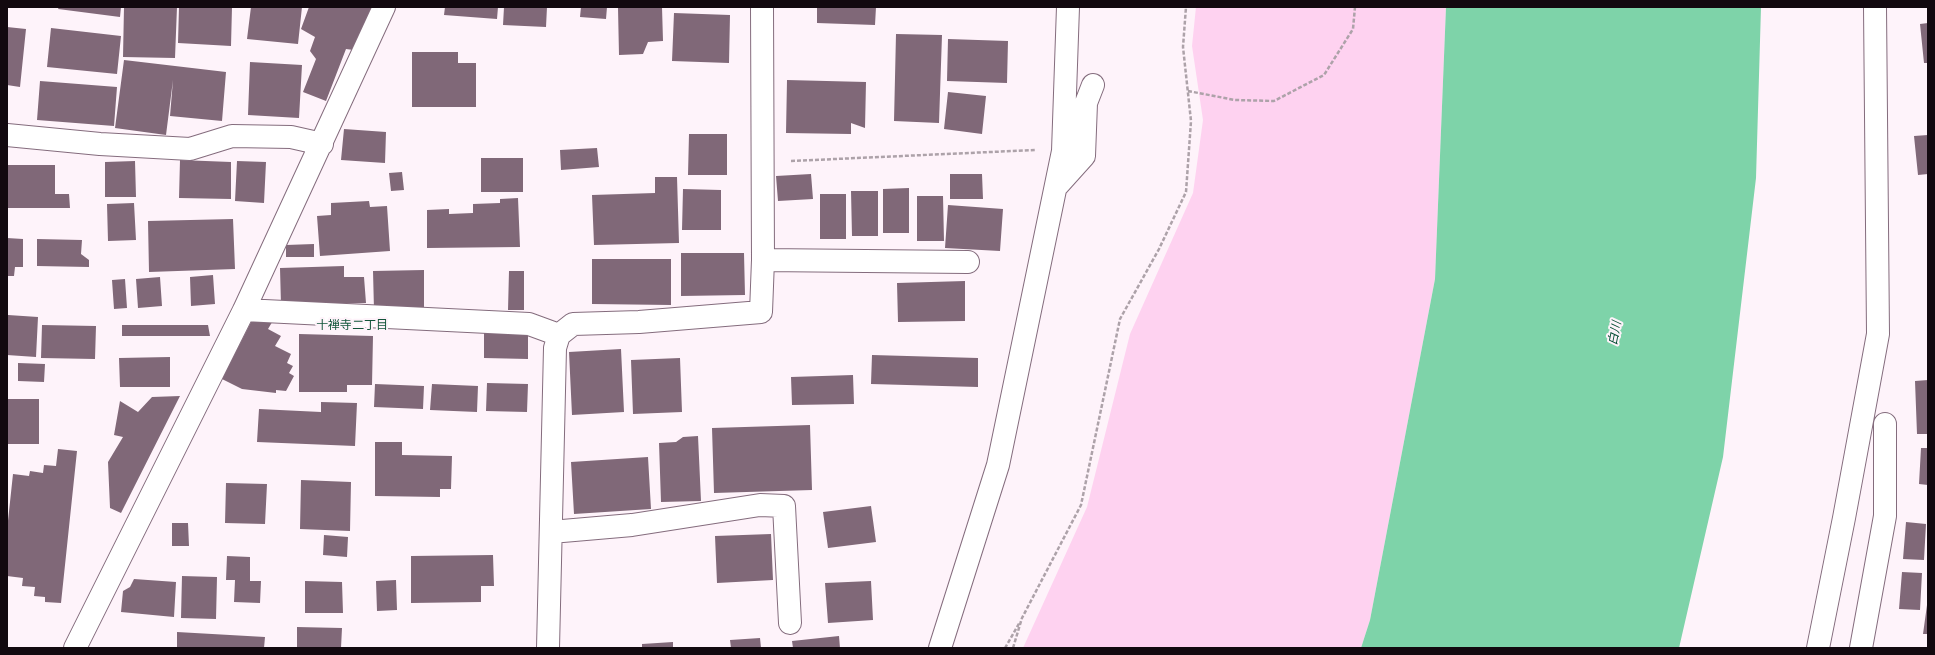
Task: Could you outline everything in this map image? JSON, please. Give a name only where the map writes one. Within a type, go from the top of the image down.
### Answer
[{"type":"street","points":[[75,648],[244,310],[384,7]]},
{"type":"street","points":[[548,648],[555,348],[559,335],[573,324],[639,322],[761,312],[763,260],[762,7]]},
{"type":"street","points":[[940,648],[998,465],[1056,187],[1063,151],[1068,7]]},
{"type":"street","points":[[1818,648],[1878,334],[1875,7]]},
{"type":"street","points":[[1056,187],[1084,156],[1086,103],[1093,85]]},
{"type":"street","points":[[7,135],[100,144],[190,148],[232,136],[291,137],[322,144]]},
{"type":"street","points":[[763,260],[968,262]]},
{"type":"street","points":[[244,310],[529,324],[559,335]]},
{"type":"street","points":[[1861,648],[1886,516],[1885,424]]},
{"type":"street","points":[[551,532],[632,525],[760,505],[784,506],[790,623]]},
{"type":"path","points":[[1005,648],[1081,505],[1120,319],[1159,249],[1186,192],[1191,121],[1183,46],[1186,7]]},
{"type":"path","points":[[1188,91],[1235,100],[1274,101],[1324,75],[1354,29],[1355,7]]},
{"type":"path","points":[[762,163],[1028,150]]},
{"type":"path","points":[[1013,648],[1022,618]]},
{"type":"shaded area","points":[[1196,7],[1446,7],[1435,279],[1370,620],[1361,648],[1023,648],[1087,507],[1130,334],[1193,193],[1203,120],[1192,46]]},
{"type":"water","name":"白川","points":[[1446,7],[1761,7],[1756,178],[1723,457],[1679,648],[1361,648],[1370,620],[1435,279]]},
{"type":"building","points":[[59,7],[121,7],[120,17],[58,9]]},
{"type":"building","points":[[124,7],[177,7],[175,58],[123,57]]},
{"type":"building","points":[[179,7],[232,7],[231,46],[178,43]]},
{"type":"building","points":[[251,7],[302,7],[298,44],[247,39]]},
{"type":"building","points":[[309,7],[378,7],[361,51],[346,49],[326,101],[303,92],[316,59],[310,51],[315,37],[301,29]]},
{"type":"building","points":[[445,7],[498,7],[497,19],[444,15]]},
{"type":"building","points":[[504,7],[547,7],[546,27],[503,25]]},
{"type":"building","points":[[581,7],[607,7],[606,19],[580,17]]},
{"type":"building","points":[[662,7],[663,41],[648,42],[643,54],[619,55],[618,8]]},
{"type":"building","points":[[817,7],[876,7],[875,25],[817,23]]},
{"type":"building","points":[[674,13],[730,15],[729,63],[672,61]]},
{"type":"building","points":[[1928,23],[1928,63],[1924,63],[1920,24]]},
{"type":"building","points":[[7,27],[26,29],[20,87],[7,85]]},
{"type":"building","points":[[51,28],[121,36],[117,74],[47,67]]},
{"type":"building","points":[[896,34],[942,35],[939,123],[894,121]]},
{"type":"building","points":[[948,39],[1008,41],[1007,83],[947,81]]},
{"type":"building","points":[[412,52],[458,52],[458,63],[476,63],[476,107],[412,107]]},
{"type":"building","points":[[124,60],[226,72],[222,121],[170,116],[173,80],[166,135],[115,128]]},
{"type":"building","points":[[250,62],[302,65],[299,118],[248,115]]},
{"type":"building","points":[[787,80],[866,82],[865,128],[851,123],[851,134],[786,133]]},
{"type":"building","points":[[40,81],[117,87],[114,126],[37,120]]},
{"type":"building","points":[[948,92],[986,96],[982,134],[944,129]]},
{"type":"building","points":[[344,129],[386,132],[385,163],[341,160]]},
{"type":"building","points":[[689,134],[727,134],[727,175],[688,175]]},
{"type":"building","points":[[1928,135],[1928,174],[1918,175],[1914,136]]},
{"type":"building","points":[[597,148],[599,167],[561,170],[560,150]]},
{"type":"building","points":[[481,158],[523,158],[523,192],[481,192]]},
{"type":"building","points":[[180,160],[231,162],[231,199],[179,198]]},
{"type":"building","points":[[135,161],[136,197],[105,197],[105,162]]},
{"type":"building","points":[[237,161],[266,162],[264,203],[235,201]]},
{"type":"building","points":[[7,165],[55,165],[55,194],[69,194],[70,208],[7,208]]},
{"type":"building","points":[[402,172],[404,190],[391,191],[389,173]]},
{"type":"building","points":[[811,174],[813,199],[778,201],[776,176]]},
{"type":"building","points":[[950,174],[982,174],[983,199],[950,199]]},
{"type":"building","points":[[655,177],[677,177],[679,243],[594,245],[592,195],[655,193]]},
{"type":"building","points":[[909,188],[909,233],[883,233],[883,189]]},
{"type":"building","points":[[683,189],[721,190],[721,230],[682,230]]},
{"type":"building","points":[[851,191],[878,191],[878,236],[852,236]]},
{"type":"building","points":[[820,194],[846,194],[846,239],[820,239]]},
{"type":"building","points":[[917,196],[943,196],[944,241],[917,241]]},
{"type":"building","points":[[518,198],[520,247],[427,248],[427,210],[449,209],[449,214],[473,213],[473,204],[500,203],[500,199]]},
{"type":"building","points":[[369,201],[370,207],[387,206],[390,251],[320,256],[317,216],[331,215],[331,203]]},
{"type":"building","points":[[134,203],[136,240],[108,241],[107,204]]},
{"type":"building","points":[[948,205],[1003,209],[1000,251],[945,248]]},
{"type":"building","points":[[233,219],[235,269],[149,272],[148,221]]},
{"type":"building","points":[[7,238],[23,239],[23,267],[15,267],[14,276],[7,276]]},
{"type":"building","points":[[37,239],[82,240],[81,254],[89,260],[89,267],[37,266]]},
{"type":"building","points":[[314,244],[314,257],[286,257],[286,245]]},
{"type":"building","points":[[681,253],[744,253],[745,295],[681,296]]},
{"type":"building","points":[[592,259],[671,259],[671,305],[592,304]]},
{"type":"building","points":[[344,266],[344,277],[364,277],[366,303],[281,305],[280,268]]},
{"type":"building","points":[[424,270],[424,309],[374,310],[373,271]]},
{"type":"building","points":[[509,271],[524,271],[524,310],[508,310]]},
{"type":"building","points":[[213,275],[215,304],[191,306],[190,277]]},
{"type":"building","points":[[160,277],[162,306],[138,308],[136,279]]},
{"type":"building","points":[[125,279],[127,308],[114,309],[112,280]]},
{"type":"building","points":[[965,281],[965,321],[898,322],[897,283]]},
{"type":"building","points":[[8,315],[38,317],[36,357],[7,355]]},
{"type":"building","points":[[253,318],[274,319],[268,329],[281,336],[275,346],[291,354],[287,363],[293,366],[289,373],[294,376],[286,391],[276,390],[276,393],[242,389],[222,379]]},
{"type":"building","points":[[42,325],[96,326],[95,359],[41,358]]},
{"type":"building","points":[[122,325],[208,325],[210,336],[122,336]]},
{"type":"building","points":[[484,333],[528,333],[528,359],[484,358]]},
{"type":"building","points":[[299,334],[373,336],[372,385],[347,385],[347,392],[299,392]]},
{"type":"building","points":[[621,349],[624,412],[572,415],[569,352]]},
{"type":"building","points":[[872,355],[978,358],[978,387],[871,384]]},
{"type":"building","points":[[170,357],[170,387],[120,387],[119,358]]},
{"type":"building","points":[[680,358],[682,412],[633,414],[631,360]]},
{"type":"building","points":[[18,363],[45,364],[44,382],[18,381]]},
{"type":"building","points":[[853,375],[854,404],[792,405],[791,377]]},
{"type":"building","points":[[1928,380],[1928,434],[1917,434],[1915,381]]},
{"type":"building","points":[[487,383],[528,384],[527,412],[486,411]]},
{"type":"building","points":[[375,384],[424,386],[423,409],[374,407]]},
{"type":"building","points":[[432,384],[478,386],[477,412],[430,410]]},
{"type":"building","points":[[180,396],[121,513],[110,508],[108,462],[123,437],[114,435],[120,401],[138,412],[152,397]]},
{"type":"building","points":[[7,399],[39,399],[39,444],[7,444]]},
{"type":"building","points":[[321,402],[357,403],[355,446],[257,442],[259,409],[321,412]]},
{"type":"building","points":[[810,425],[812,490],[714,493],[712,428]]},
{"type":"building","points":[[698,436],[701,501],[661,502],[659,443],[676,442],[683,437]]},
{"type":"building","points":[[375,442],[402,442],[402,455],[452,456],[451,489],[440,489],[440,497],[375,496]]},
{"type":"building","points":[[1921,448],[1928,448],[1928,485],[1919,484]]},
{"type":"building","points":[[58,449],[77,451],[61,603],[45,602],[45,597],[34,596],[35,587],[22,586],[23,578],[7,576],[7,530],[13,474],[29,476],[30,471],[43,473],[44,465],[56,466]]},
{"type":"building","points":[[648,457],[651,509],[574,514],[571,462]]},
{"type":"building","points":[[301,480],[351,482],[350,531],[300,529]]},
{"type":"building","points":[[226,483],[267,484],[265,524],[225,523]]},
{"type":"building","points":[[871,506],[876,542],[828,548],[823,512]]},
{"type":"building","points":[[1906,522],[1926,524],[1924,560],[1903,559]]},
{"type":"building","points":[[172,523],[188,523],[189,546],[172,546]]},
{"type":"building","points":[[771,534],[773,580],[717,583],[715,536]]},
{"type":"building","points":[[324,535],[348,537],[347,557],[323,555]]},
{"type":"building","points":[[493,555],[494,586],[481,586],[481,602],[411,603],[411,556]]},
{"type":"building","points":[[227,556],[250,557],[250,581],[261,581],[260,603],[234,602],[235,580],[226,580]]},
{"type":"building","points":[[1902,572],[1922,573],[1920,610],[1899,609]]},
{"type":"building","points":[[182,576],[217,577],[216,619],[181,618]]},
{"type":"building","points":[[134,579],[176,582],[174,617],[121,612],[123,591],[130,587]]},
{"type":"building","points":[[396,580],[397,610],[377,611],[376,581]]},
{"type":"building","points":[[305,581],[342,582],[343,613],[305,613]]},
{"type":"building","points":[[871,581],[873,620],[828,623],[825,583]]},
{"type":"building","points":[[1927,605],[1928,634],[1923,634]]},
{"type":"building","points":[[297,627],[342,628],[341,648],[297,648]]},
{"type":"building","points":[[177,632],[265,637],[264,648],[177,648]]},
{"type":"building","points":[[839,636],[840,648],[793,648],[792,641]]},
{"type":"building","points":[[760,638],[761,648],[731,648],[730,640]]},
{"type":"building","points":[[673,642],[673,648],[642,648],[642,644]]},
{"type":"district","name":"十禅寺二丁目","points":[[352,324]]}]
